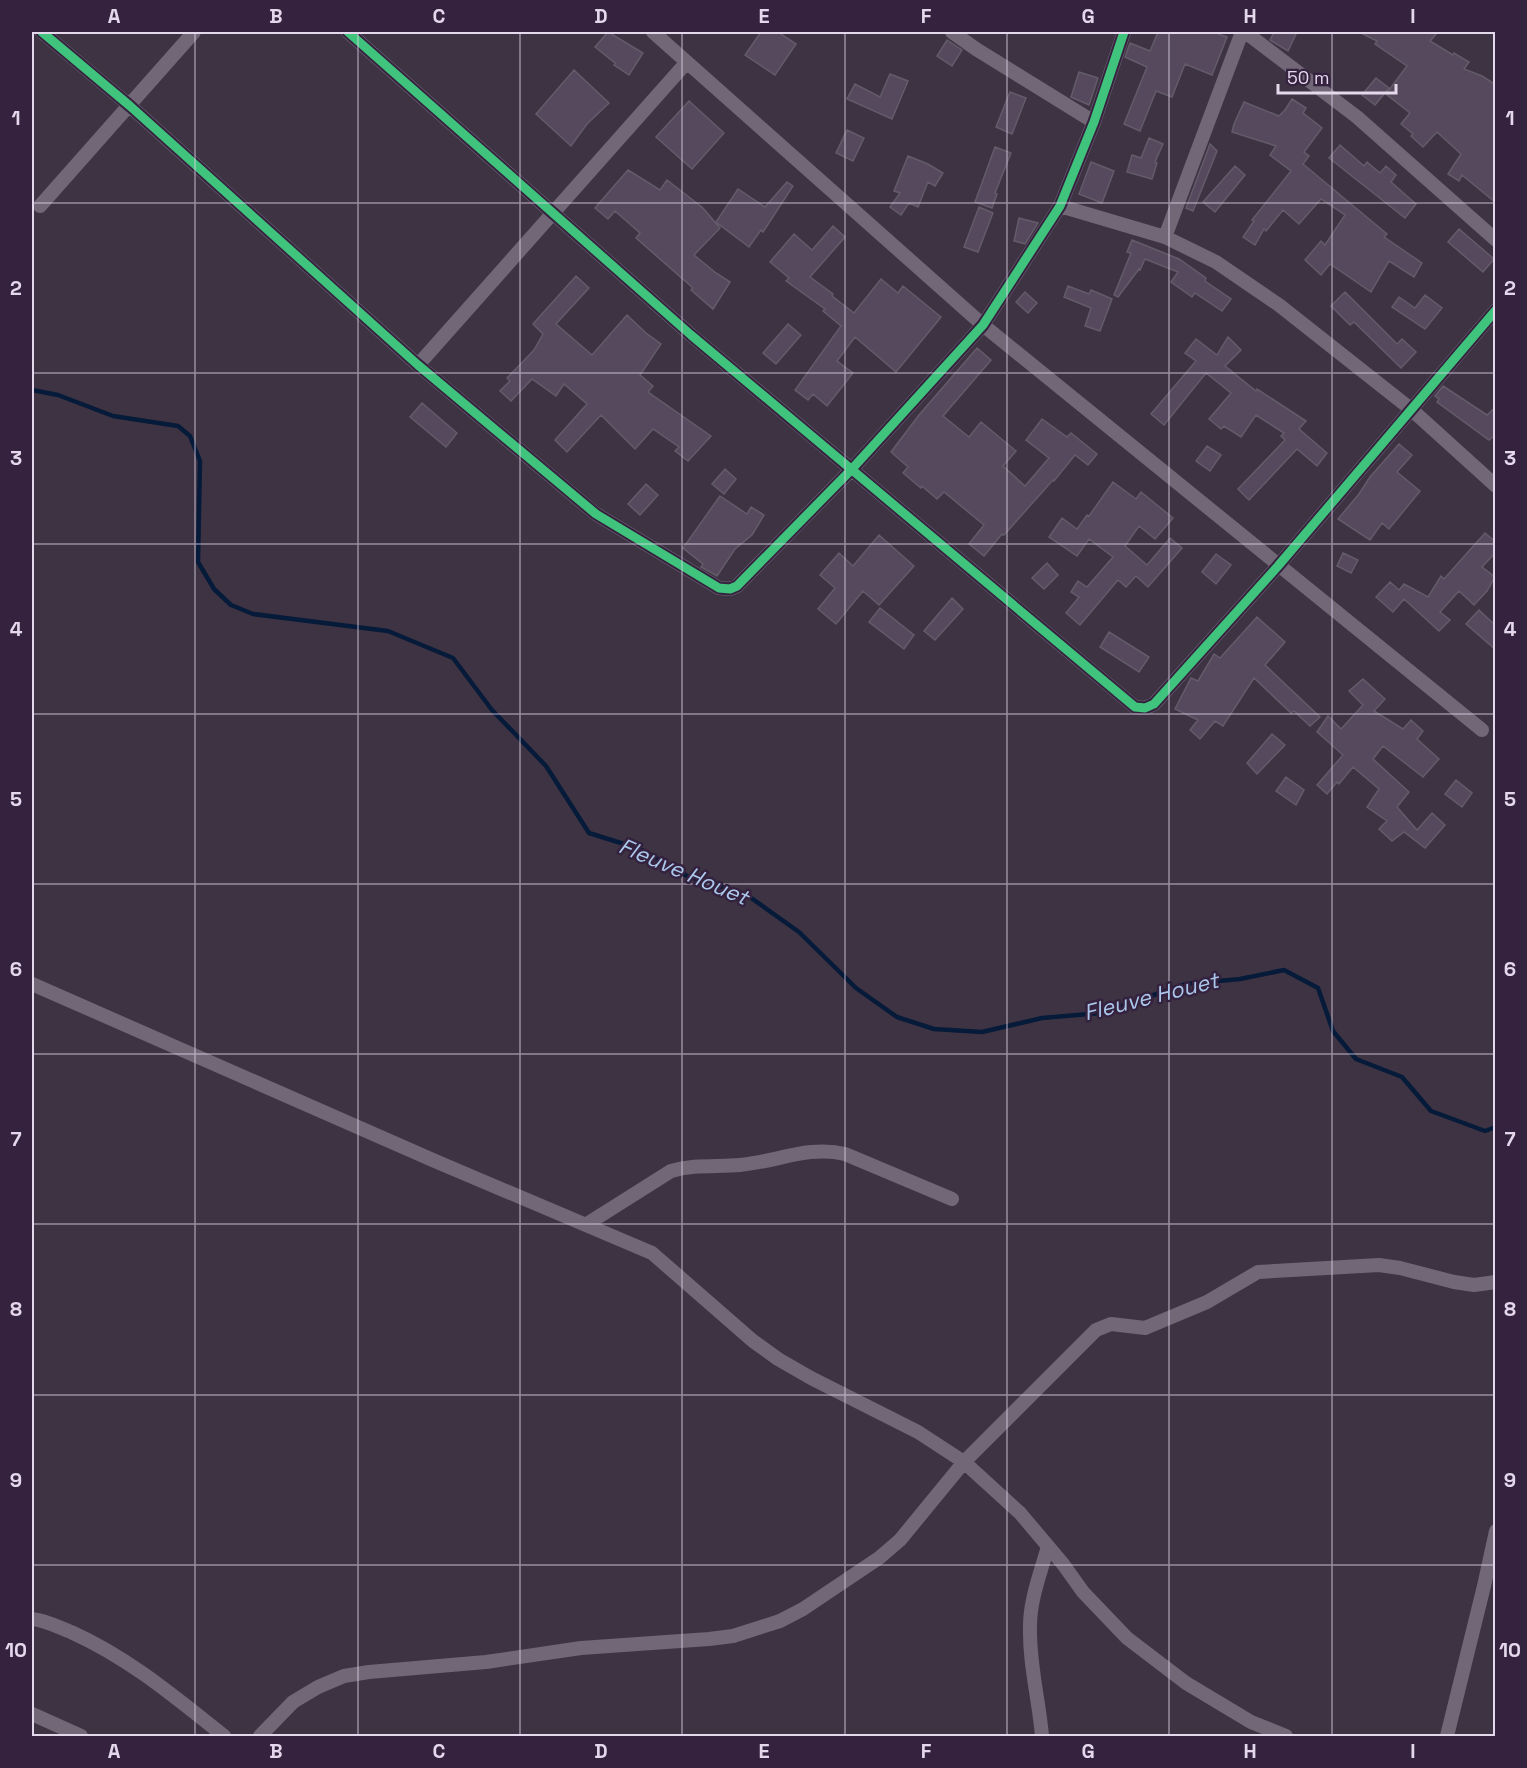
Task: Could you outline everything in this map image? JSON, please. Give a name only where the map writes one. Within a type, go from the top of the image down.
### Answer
[{"type":"street","points":[[42,32],[130,106],[417,364],[596,514],[724,590],[737,586],[851,470],[983,325],[1060,206],[1094,122],[1124,32]]},
{"type":"street","points":[[40,206],[194,32]]},
{"type":"street","points":[[348,32],[691,335],[1135,707],[1145,708],[1155,704],[1278,566],[1496,310]]},
{"type":"street","points":[[653,32],[983,325],[1482,730]]},
{"type":"street","points":[[952,32],[1094,122]]},
{"type":"street","points":[[1165,237],[1243,32],[1357,117],[1496,240]]},
{"type":"street","points":[[417,364],[687,62]]},
{"type":"street","points":[[1060,206],[1165,237],[1216,262],[1279,305],[1412,410],[1496,486]]},
{"type":"street","points":[[32,984],[435,1161],[652,1253],[709,1300],[739,1329],[778,1359],[918,1432],[964,1462],[1020,1513],[1102,1613],[1127,1638],[1158,1664],[1186,1683],[1251,1722],[1286,1737]]},
{"type":"street","points":[[587,1224],[671,1171],[685,1167],[738,1166],[813,1151],[845,1154],[952,1199]]},
{"type":"street","points":[[260,1737],[293,1702],[318,1687],[344,1676],[486,1662],[581,1648],[733,1636],[780,1621],[803,1609],[879,1558],[900,1540],[964,1462],[1096,1330],[1111,1324],[1145,1329],[1206,1302],[1258,1272],[1379,1265],[1474,1285],[1496,1282]]},
{"type":"street","points":[[1447,1737],[1496,1531]]},
{"type":"street","points":[[1042,1737],[1031,1662],[1030,1625],[1034,1594],[1048,1545]]},
{"type":"street","points":[[32,1619],[55,1625],[135,1666],[224,1737]]},
{"type":"street","points":[[32,1714],[81,1737]]},
{"type":"building","points":[[608,32],[643,53],[629,75],[614,65],[615,63],[595,47]]},
{"type":"building","points":[[761,32],[778,32],[796,44],[775,75],[745,55]]},
{"type":"building","points":[[1158,32],[1213,32],[1227,37],[1212,75],[1185,64],[1172,97],[1156,91],[1140,131],[1124,124],[1147,67],[1125,57],[1130,43],[1150,51]]},
{"type":"building","points":[[1274,32],[1297,32],[1288,51],[1270,40]]},
{"type":"building","points":[[1359,32],[1438,32],[1430,41],[1469,62],[1464,69],[1496,85],[1496,203],[1462,175],[1459,181],[1448,174],[1461,154],[1437,132],[1423,147],[1401,124],[1410,113],[1386,94],[1407,66],[1375,44],[1377,41]]},
{"type":"building","points":[[947,40],[962,50],[952,66],[937,56]]},
{"type":"building","points":[[574,70],[609,103],[587,124],[571,146],[536,114]]},
{"type":"building","points":[[1079,72],[1098,78],[1089,105],[1071,97]]},
{"type":"building","points":[[890,74],[908,81],[892,119],[847,99],[855,84],[880,97]]},
{"type":"building","points":[[1376,78],[1389,88],[1375,105],[1362,95]]},
{"type":"building","points":[[1010,92],[1026,98],[1012,134],[996,127]]},
{"type":"building","points":[[1292,99],[1306,108],[1303,113],[1322,128],[1304,152],[1309,156],[1303,164],[1387,234],[1384,237],[1422,263],[1414,277],[1389,261],[1371,292],[1330,264],[1321,275],[1305,260],[1321,241],[1325,245],[1345,215],[1321,199],[1299,224],[1283,210],[1266,231],[1264,229],[1255,245],[1243,237],[1254,221],[1252,220],[1291,171],[1270,155],[1276,146],[1232,132],[1234,124],[1244,102],[1279,116]]},
{"type":"building","points":[[689,101],[724,133],[692,169],[656,137]]},
{"type":"building","points":[[847,130],[864,138],[853,161],[836,153]]},
{"type":"building","points":[[1149,138],[1163,144],[1155,162],[1157,163],[1152,179],[1127,172],[1132,155],[1141,158]]},
{"type":"building","points":[[1210,144],[1217,151],[1193,211],[1186,208]]},
{"type":"building","points":[[1340,145],[1364,166],[1367,162],[1380,173],[1386,166],[1396,175],[1391,182],[1416,204],[1405,218],[1329,158]]},
{"type":"building","points":[[995,147],[1011,153],[995,193],[997,194],[992,208],[975,202]]},
{"type":"building","points":[[908,156],[943,173],[935,186],[928,182],[918,207],[909,203],[901,215],[890,207],[900,193],[894,191]]},
{"type":"building","points":[[1091,162],[1114,171],[1102,203],[1079,194]]},
{"type":"building","points":[[1235,166],[1245,175],[1215,212],[1203,202]]},
{"type":"building","points":[[628,170],[660,190],[667,180],[703,208],[720,228],[694,255],[730,282],[713,309],[691,290],[693,288],[636,238],[640,233],[615,211],[608,219],[595,208]]},
{"type":"building","points":[[787,182],[793,186],[763,232],[761,230],[749,247],[716,222],[738,189],[765,207]]},
{"type":"building","points":[[979,207],[993,213],[978,252],[964,247]]},
{"type":"building","points":[[1019,218],[1038,223],[1025,244],[1014,241]]},
{"type":"building","points":[[833,226],[845,237],[810,277],[833,294],[832,296],[854,313],[881,279],[898,293],[903,286],[941,317],[896,372],[855,337],[837,361],[853,373],[827,406],[813,394],[808,400],[795,390],[841,326],[823,311],[825,309],[786,281],[789,278],[770,262],[794,234],[812,250]]},
{"type":"building","points":[[1459,229],[1494,259],[1483,272],[1448,242]]},
{"type":"building","points":[[1132,240],[1179,259],[1231,299],[1222,311],[1195,293],[1192,297],[1171,282],[1178,272],[1145,259],[1140,270],[1118,297],[1114,295],[1131,253],[1127,252]]},
{"type":"building","points":[[576,276],[589,288],[556,324],[592,355],[627,315],[661,344],[640,375],[653,386],[648,392],[711,436],[688,461],[675,451],[679,447],[653,429],[635,449],[601,415],[567,452],[555,440],[587,404],[564,384],[556,396],[532,379],[511,401],[500,391],[510,381],[507,378],[534,350],[543,334],[533,324]]},
{"type":"building","points":[[1068,286],[1089,294],[1091,290],[1112,299],[1100,331],[1085,326],[1091,308],[1064,297]]},
{"type":"building","points":[[1025,292],[1037,303],[1028,313],[1016,302]]},
{"type":"building","points":[[1345,292],[1397,344],[1402,339],[1416,352],[1401,368],[1354,322],[1350,325],[1331,306]]},
{"type":"building","points":[[1425,295],[1442,308],[1425,329],[1392,307],[1399,297],[1415,308]]},
{"type":"building","points":[[788,324],[801,335],[776,364],[763,353]]},
{"type":"building","points":[[1228,337],[1241,350],[1225,366],[1256,391],[1257,389],[1306,421],[1299,429],[1327,453],[1317,466],[1297,449],[1249,500],[1238,489],[1285,440],[1281,436],[1284,433],[1256,415],[1241,437],[1224,426],[1221,429],[1209,419],[1231,393],[1206,373],[1164,425],[1151,414],[1196,361],[1185,353],[1196,339],[1217,355]]},
{"type":"building","points":[[977,348],[991,360],[943,416],[969,437],[981,422],[1016,451],[1003,466],[1025,486],[1049,458],[1026,440],[1042,419],[1067,437],[1071,433],[1097,454],[1088,465],[1075,455],[1054,481],[1004,535],[1002,534],[984,556],[969,544],[984,525],[944,492],[937,499],[922,486],[921,488],[903,473],[908,467],[891,452],[919,415]]},
{"type":"building","points":[[1443,386],[1487,415],[1496,407],[1496,434],[1489,440],[1437,402],[1439,399],[1435,396]]},
{"type":"building","points":[[422,403],[457,433],[446,447],[410,417]]},
{"type":"building","points":[[1399,444],[1412,455],[1397,472],[1420,491],[1389,529],[1382,523],[1370,540],[1338,519]]},
{"type":"building","points":[[1207,446],[1221,455],[1210,471],[1196,461]]},
{"type":"building","points":[[725,469],[736,479],[724,494],[712,484]]},
{"type":"building","points":[[1113,482],[1136,499],[1141,492],[1173,518],[1155,539],[1139,526],[1125,546],[1147,565],[1170,538],[1182,548],[1148,587],[1136,576],[1126,587],[1118,580],[1080,625],[1066,613],[1079,597],[1071,592],[1078,581],[1087,587],[1113,557],[1089,539],[1077,556],[1049,537],[1062,518],[1077,529]]},
{"type":"building","points":[[646,484],[658,495],[640,515],[628,504]]},
{"type":"building","points":[[720,496],[747,514],[751,507],[764,515],[752,535],[735,549],[717,576],[701,567],[703,564],[683,548]]},
{"type":"building","points":[[1485,533],[1496,542],[1496,552],[1482,567],[1495,577],[1487,591],[1474,605],[1459,591],[1440,612],[1450,620],[1439,631],[1404,599],[1393,612],[1376,597],[1390,582],[1399,590],[1404,584],[1428,597],[1441,576],[1444,579]]},
{"type":"building","points":[[879,535],[914,566],[879,605],[863,591],[836,624],[818,609],[835,588],[820,575],[839,553],[853,566]]},
{"type":"building","points":[[1343,553],[1358,560],[1351,573],[1337,566]]},
{"type":"building","points":[[1216,554],[1231,565],[1216,584],[1202,572]]},
{"type":"building","points":[[1047,563],[1058,575],[1044,589],[1032,578]]},
{"type":"building","points":[[952,598],[963,609],[935,640],[924,631]]},
{"type":"building","points":[[880,608],[914,635],[904,649],[869,622]]},
{"type":"building","points":[[1479,610],[1496,626],[1496,650],[1466,624]]},
{"type":"building","points":[[1257,617],[1285,642],[1265,665],[1320,717],[1310,726],[1294,711],[1291,713],[1254,678],[1223,726],[1215,721],[1200,739],[1190,730],[1198,720],[1175,709],[1191,678],[1198,681],[1214,654],[1220,658]]},
{"type":"building","points":[[1109,632],[1149,657],[1139,672],[1100,647]]},
{"type":"building","points":[[1363,679],[1385,699],[1374,711],[1403,729],[1411,720],[1423,731],[1417,739],[1439,759],[1423,777],[1383,746],[1373,759],[1409,792],[1397,807],[1417,830],[1432,813],[1445,825],[1425,848],[1404,832],[1392,841],[1379,829],[1387,821],[1367,807],[1379,789],[1353,767],[1327,794],[1317,785],[1343,755],[1317,732],[1328,716],[1341,729],[1363,705],[1349,691]]},
{"type":"building","points":[[1272,734],[1285,745],[1257,774],[1247,763]]},
{"type":"building","points":[[1286,777],[1304,790],[1296,805],[1276,791]]},
{"type":"building","points":[[1456,780],[1472,793],[1462,807],[1445,794]]},
{"type":"waterway","name":"Fleuve Houet","points":[[32,390],[58,395],[113,416],[178,426],[190,436],[200,461],[198,562],[214,589],[231,605],[253,614],[388,631],[453,658],[492,710],[546,766],[589,833],[640,849],[687,876],[747,895],[799,932],[856,988],[897,1017],[934,1029],[982,1032],[1042,1018],[1101,1013],[1186,984],[1240,979],[1284,970],[1318,988],[1333,1031],[1356,1059],[1402,1077],[1431,1111],[1485,1131],[1496,1127]]},
{"type":"cycle path","points":[[42,32],[130,106],[418,365],[596,514],[719,588],[730,589],[737,586],[851,470],[983,325],[1060,206],[1094,122],[1124,32]]},
{"type":"cycle path","points":[[348,32],[691,335],[1135,707],[1145,708],[1154,704],[1278,566],[1496,310]]}]
